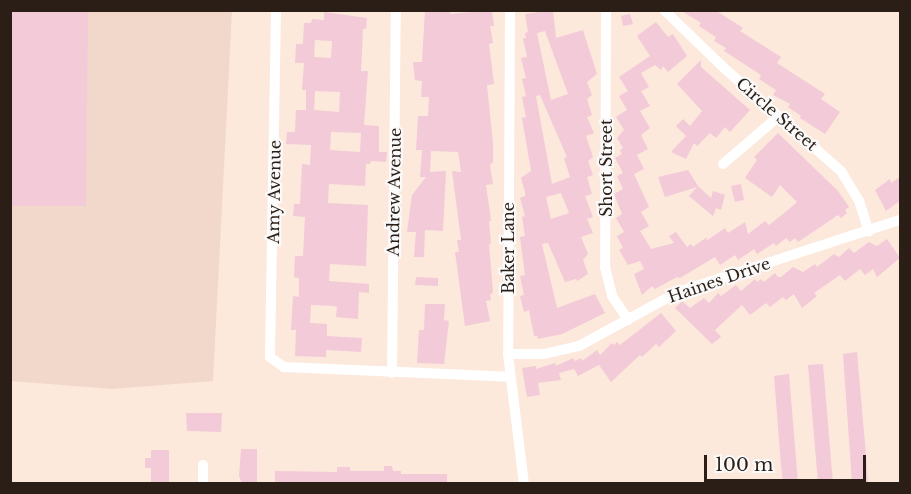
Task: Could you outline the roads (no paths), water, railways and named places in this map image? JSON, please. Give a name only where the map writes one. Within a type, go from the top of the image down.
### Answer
[{"type":"street","name":"Amy Avenue","points":[[276,10],[269,351],[274,362],[284,367],[392,373]]},
{"type":"street","name":"Andrew Avenue","points":[[392,373],[396,10]]},
{"type":"street","name":"Baker Lane","points":[[510,10],[508,354],[524,483]]},
{"type":"street","name":"Short Street","points":[[606,10],[605,267],[612,296],[628,320]]},
{"type":"street","name":"Circle Street","points":[[664,10],[841,171],[859,201],[869,231]]},
{"type":"street","points":[[723,164],[779,116]]},
{"type":"street","name":"Haines Drive","points":[[508,354],[561,351],[600,336],[678,292],[900,220]]},
{"type":"street","points":[[392,373],[510,377]]},
{"type":"street","points":[[203,465],[203,483]]}]
